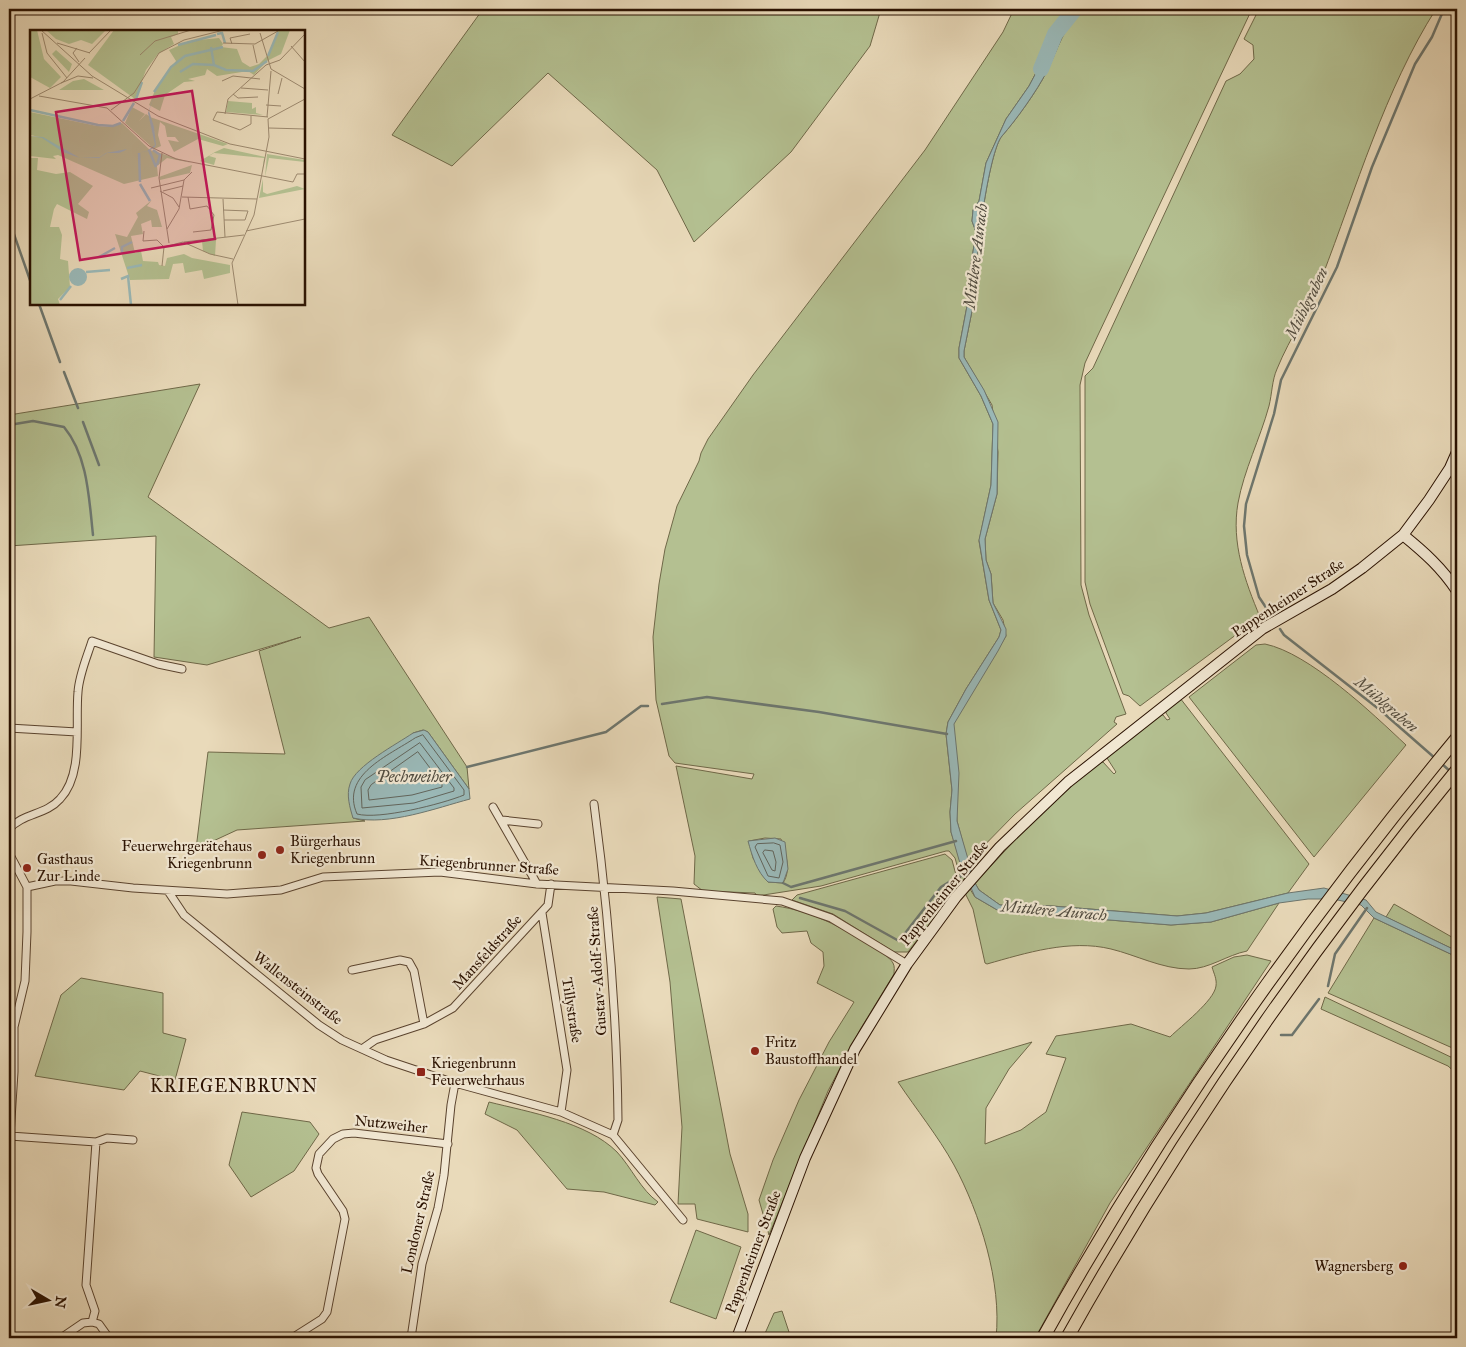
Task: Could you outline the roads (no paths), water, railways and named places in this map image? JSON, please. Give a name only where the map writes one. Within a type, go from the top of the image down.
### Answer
[{"type":"highway","points":[[1043,1338],[1166,1133],[1271,978],[1338,886],[1457,738]]},
{"type":"highway","points":[[1067,1338],[1141,1212],[1230,1074],[1371,879],[1457,770]]},
{"type":"street","name":"Pappenheimer Straße","points":[[737,1338],[804,1158],[834,1090],[863,1034],[907,964],[956,897],[1000,847],[1068,782],[1262,629],[1339,583],[1403,535],[1440,484],[1457,452]]},
{"type":"street","points":[[1403,535],[1427,554],[1446,574],[1457,591]]},
{"type":"street","points":[[9,829],[17,820],[50,808],[61,798],[73,781],[78,690],[92,641],[158,664],[182,669]]},
{"type":"street","points":[[9,728],[77,732]]},
{"type":"street","name":"Gustav-Adolf-Straße","points":[[594,804],[605,888],[617,1089],[618,1120],[613,1136]]},
{"type":"street","points":[[493,807],[502,820],[529,874],[537,884]]},
{"type":"street","points":[[502,820],[538,824]]},
{"type":"street","points":[[9,853],[11,861],[27,887],[25,981],[11,1029],[14,1072],[9,1151]]},
{"type":"street","name":"Kriegenbrunner Straße","points":[[27,887],[55,881],[70,881],[168,891],[252,893],[281,890],[323,877],[365,873],[440,872],[537,884],[782,901],[831,918],[907,964]]},
{"type":"street","name":"Mansfeldstraße","points":[[362,1049],[382,1037],[424,1024],[442,1016],[462,1000],[542,913],[548,904],[551,884]]},
{"type":"street","name":"Wallensteinstraße","points":[[168,891],[184,915],[319,1025],[362,1049],[386,1060],[455,1083],[561,1112],[613,1136],[682,1220]]},
{"type":"street","name":"Tillystraße","points":[[542,913],[568,1070],[561,1112]]},
{"type":"street","points":[[352,970],[400,960],[409,962],[414,971],[424,1024]]},
{"type":"street","name":"Londoner Straße","points":[[411,1338],[422,1264],[438,1208],[448,1144],[450,1105],[455,1083]]},
{"type":"street","name":"Nutzweiher","points":[[292,1338],[322,1319],[327,1312],[345,1219],[342,1211],[318,1174],[316,1163],[319,1154],[328,1142],[349,1133],[448,1144]]},
{"type":"street","points":[[10,1136],[96,1142],[107,1138],[133,1140]]},
{"type":"street","points":[[92,1322],[95,1312],[86,1285],[96,1142]]},
{"type":"street","points":[[61,1338],[83,1323],[92,1322],[99,1324],[109,1338]]},
{"type":"water","points":[[1074,9],[1083,9],[1076,15],[1066,30],[1038,87],[1002,136],[997,146],[987,184],[977,256],[977,286],[964,351],[964,357],[984,390],[998,422],[997,494],[985,539],[986,560],[991,574],[993,603],[1006,629],[1006,636],[998,651],[954,724],[959,773],[957,821],[975,883],[979,890],[1000,905],[1052,906],[1177,916],[1206,913],[1288,893],[1324,888],[1366,900],[1376,912],[1457,951],[1457,957],[1374,918],[1361,905],[1333,899],[1308,899],[1279,903],[1211,922],[1171,925],[999,911],[975,897],[959,860],[951,832],[952,790],[946,734],[948,722],[966,689],[999,637],[1001,630],[989,600],[979,540],[991,485],[993,424],[981,396],[959,358],[959,348],[971,285],[969,278],[976,232],[972,221],[973,210],[979,201],[986,163],[1006,119],[1029,86],[1056,35]]},
{"type":"water","name":"Pechweiher","points":[[424,730],[428,732],[469,789],[470,799],[397,818],[367,820],[353,818],[348,793],[353,777],[377,756],[413,733]]},
{"type":"water","points":[[775,838],[785,842],[788,869],[783,883],[768,882],[764,878],[755,863],[748,841]]},
{"type":"waterway","name":"Mittlere Aurach","points":[[1041,69],[1055,34],[1075,9]]},
{"type":"waterway","name":"Mühlgraben","points":[[1271,615],[1259,597],[1247,555],[1244,526],[1246,504],[1274,414],[1281,380],[1337,267],[1372,167],[1415,64],[1432,37],[1444,9]]},
{"type":"waterway","points":[[9,220],[30,280]]},
{"type":"waterway","points":[[39,305],[60,362]]},
{"type":"waterway","points":[[64,372],[78,408]]},
{"type":"waterway","points":[[9,425],[33,421],[64,427],[72,438],[83,464],[93,535]]},
{"type":"waterway","points":[[83,422],[99,465]]},
{"type":"waterway","name":"Mühlgraben","points":[[1280,629],[1284,635],[1380,710],[1436,759]]},
{"type":"waterway","points":[[662,704],[707,697],[819,712],[947,734]]},
{"type":"waterway","points":[[467,767],[606,732],[641,706],[648,706]]},
{"type":"waterway","name":"Mühlgraben","points":[[1442,764],[1451,772]]},
{"type":"waterway","points":[[783,883],[791,887],[956,841]]},
{"type":"waterway","points":[[960,876],[965,876]]},
{"type":"waterway","points":[[800,898],[845,911],[899,941],[941,887],[957,877]]},
{"type":"waterway","points":[[1328,986],[1335,954],[1367,908]]},
{"type":"waterway","points":[[1281,1035],[1292,1035],[1319,999]]},
{"type":"place","name":"Bürgerhaus Kriegenbrunn","points":[[280,850]]},
{"type":"place","name":"Feuerwehrgerätehaus Kriegenbrunn","points":[[262,855]]},
{"type":"place","name":"Gasthaus Zur Linde","points":[[27,868]]},
{"type":"place","name":"Fritz Baustoffhandel","points":[[755,1051]]},
{"type":"place","name":"Kriegenbrunn Feuerwehrhaus","points":[[421,1072]]},
{"type":"place","name":"Wagnersberg","points":[[1403,1266]]},
{"type":"district","name":"KRIEGENBRUNN","points":[[234,1086]]}]
